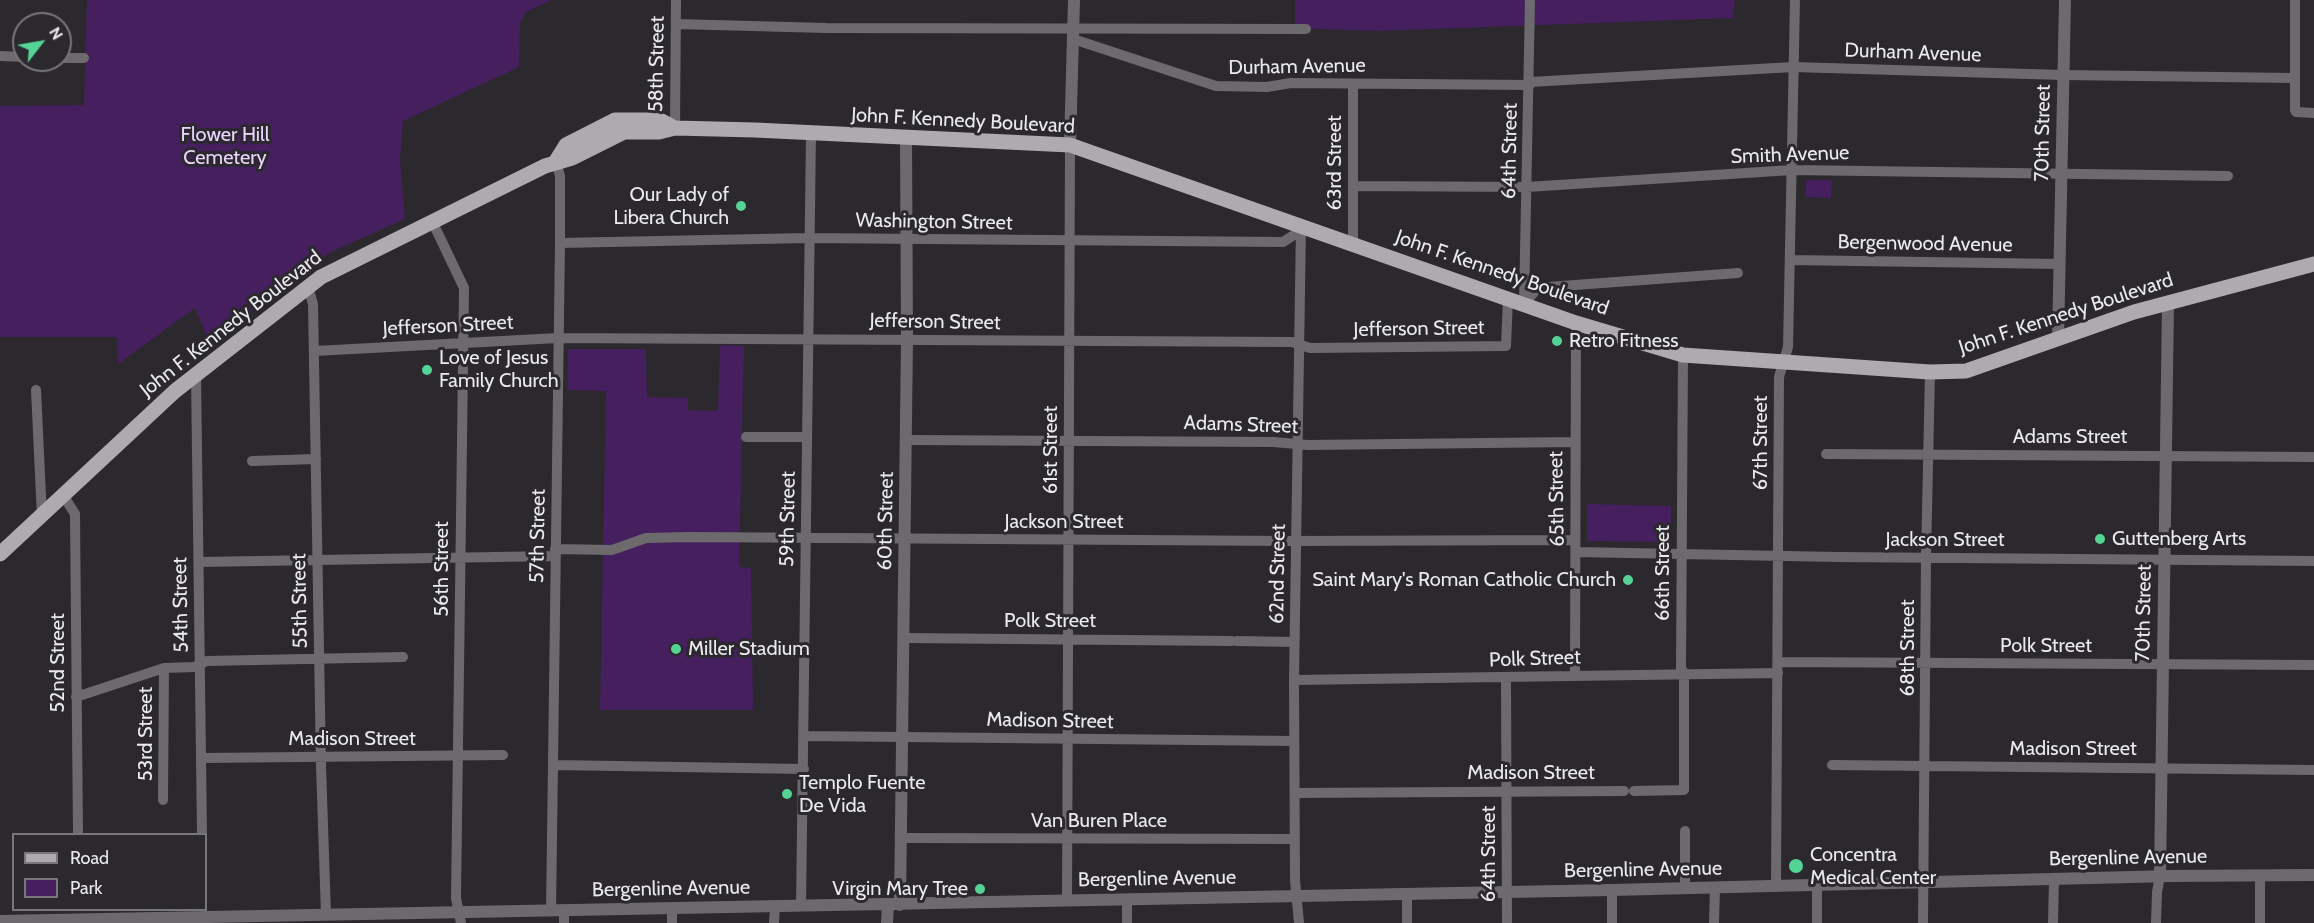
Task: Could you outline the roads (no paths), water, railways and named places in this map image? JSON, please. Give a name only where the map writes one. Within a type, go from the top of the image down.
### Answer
[{"type":"main road","name":"John F. Kennedy Boulevard","points":[[0,554],[42,517],[142,420],[196,375],[333,269],[433,223],[556,161],[572,158],[624,132],[659,132],[675,128],[1070,145],[1353,242],[1576,323],[1683,355],[1930,372],[1966,371],[2168,303],[2314,264]]},
{"type":"street","name":"58th Street","points":[[675,128],[676,0]]},
{"type":"street","name":"61st Street","points":[[1067,900],[1070,145],[1074,0]]},
{"type":"street","name":"64th Street","points":[[1524,304],[1530,0]]},
{"type":"street","name":"67th Street","points":[[1776,887],[1779,377],[1788,347],[1795,0]]},
{"type":"street","name":"70th Street","points":[[2058,339],[2065,0]]},
{"type":"street","points":[[2295,0],[2296,112],[2314,113]]},
{"type":"street","points":[[676,24],[1073,33],[1306,29]]},
{"type":"street","name":"Durham Avenue","points":[[1073,33],[1216,86],[1530,84],[1793,67],[2063,75],[2295,78]]},
{"type":"street","points":[[72,58],[84,58]]},
{"type":"street","name":"63rd Street","points":[[1353,84],[1353,242]]},
{"type":"street","name":"59th Street","points":[[801,906],[805,736],[808,238],[811,133]]},
{"type":"street","name":"60th Street","points":[[887,923],[894,905],[903,838],[902,737],[907,339],[906,138]]},
{"type":"street","name":"57th Street","points":[[550,911],[554,765],[560,243],[560,176],[556,161]]},
{"type":"street","name":"Smith Avenue","points":[[1353,186],[1527,187],[1792,171],[2228,176]]},
{"type":"street","name":"56th Street","points":[[433,223],[464,288],[456,898],[460,918]]},
{"type":"street","name":"Washington Street","points":[[560,243],[808,238],[1283,242],[1294,235],[1301,225]]},
{"type":"street","name":"62nd Street","points":[[1299,923],[1295,839],[1294,642],[1301,225]]},
{"type":"street","name":"Bergenwood Avenue","points":[[1790,260],[2060,264]]},
{"type":"street","points":[[1524,304],[1536,290],[1548,286],[1738,273]]},
{"type":"street","name":"55th Street","points":[[308,287],[313,304],[315,351],[317,560],[326,915]]},
{"type":"street","name":"Jefferson Street","points":[[315,351],[558,339],[1292,342],[1310,348],[1506,346],[1508,298]]},
{"type":"street","name":"70th Street","points":[[2156,923],[2164,767],[2163,664],[2168,303]]},
{"type":"street","name":"65th Street","points":[[1575,675],[1576,323]]},
{"type":"street","name":"66th Street","points":[[1683,355],[1681,668],[1684,673],[1684,790]]},
{"type":"street","name":"68th Street","points":[[1923,923],[1930,372]]},
{"type":"street","name":"54th Street","points":[[196,375],[202,833]]},
{"type":"street","points":[[36,390],[42,517]]},
{"type":"street","points":[[746,437],[807,437]]},
{"type":"street","name":"Adams Street","points":[[906,440],[1298,443],[1574,442]]},
{"type":"street","name":"Adams Street","points":[[1826,454],[2314,457]]},
{"type":"street","points":[[252,460],[316,459]]},
{"type":"street","name":"52nd Street","points":[[63,495],[75,514],[78,833]]},
{"type":"street","name":"Jackson Street","points":[[199,562],[460,557],[612,550],[646,538],[806,537],[1296,542],[1575,540]]},
{"type":"street","name":"Jackson Street","points":[[1576,552],[2314,561]]},
{"type":"street","name":"Polk Street","points":[[904,638],[1294,642]]},
{"type":"street","points":[[76,697],[164,668],[194,667],[207,661],[403,657]]},
{"type":"street","name":"Polk Street","points":[[1294,680],[1506,678],[1926,664],[2314,665]]},
{"type":"street","name":"53rd Street","points":[[163,800],[164,668]]},
{"type":"street","name":"64th Street","points":[[1506,678],[1507,923]]},
{"type":"street","name":"Madison Street","points":[[805,736],[1294,741]]},
{"type":"street","name":"Madison Street","points":[[201,758],[503,755]]},
{"type":"street","points":[[554,765],[804,769]]},
{"type":"street","name":"Madison Street","points":[[1833,765],[2314,770]]},
{"type":"street","name":"Madison Street","points":[[1295,793],[1684,790]]},
{"type":"street","points":[[1685,831],[1685,889]]},
{"type":"street","name":"Van Buren Place","points":[[903,838],[1295,839]]},
{"type":"street","name":"Bergenline Avenue","points":[[0,921],[48,922],[80,915],[152,921],[204,914],[237,920],[312,919],[326,915],[460,918],[550,911],[564,917],[672,909],[1297,895],[1612,891],[2160,876],[2314,875]]},
{"type":"street","points":[[2260,876],[2260,923]]},
{"type":"street","points":[[2053,923],[2054,879]]},
{"type":"street","points":[[1817,886],[1817,923]]},
{"type":"street","points":[[1714,923],[1715,888]]},
{"type":"street","points":[[1612,891],[1612,923]]},
{"type":"street","points":[[1407,895],[1407,923]]},
{"type":"street","points":[[1127,899],[1127,923]]},
{"type":"street","points":[[774,923],[775,907]]},
{"type":"street","points":[[672,909],[672,923]]},
{"type":"place","name":"Our Lady of Libera Church","points":[[741,206]]},
{"type":"place","name":"Retro Fitness","points":[[1557,341]]},
{"type":"place","name":"Love of Jesus Family Church","points":[[427,370]]},
{"type":"place","name":"Guttenberg Arts","points":[[2100,539]]},
{"type":"place","name":"Saint Mary's Roman Catholic Church","points":[[1628,580]]},
{"type":"place","name":"Miller Stadium","points":[[676,649]]},
{"type":"place","name":"Templo Fuente De Vida","points":[[787,794]]},
{"type":"place","name":"Concentra Medical Center","points":[[1796,866]]},
{"type":"place","name":"Virgin Mary Tree","points":[[980,889]]},
{"type":"park label","name":"Flower Hill Cemetery","points":[[225,146]]}]
